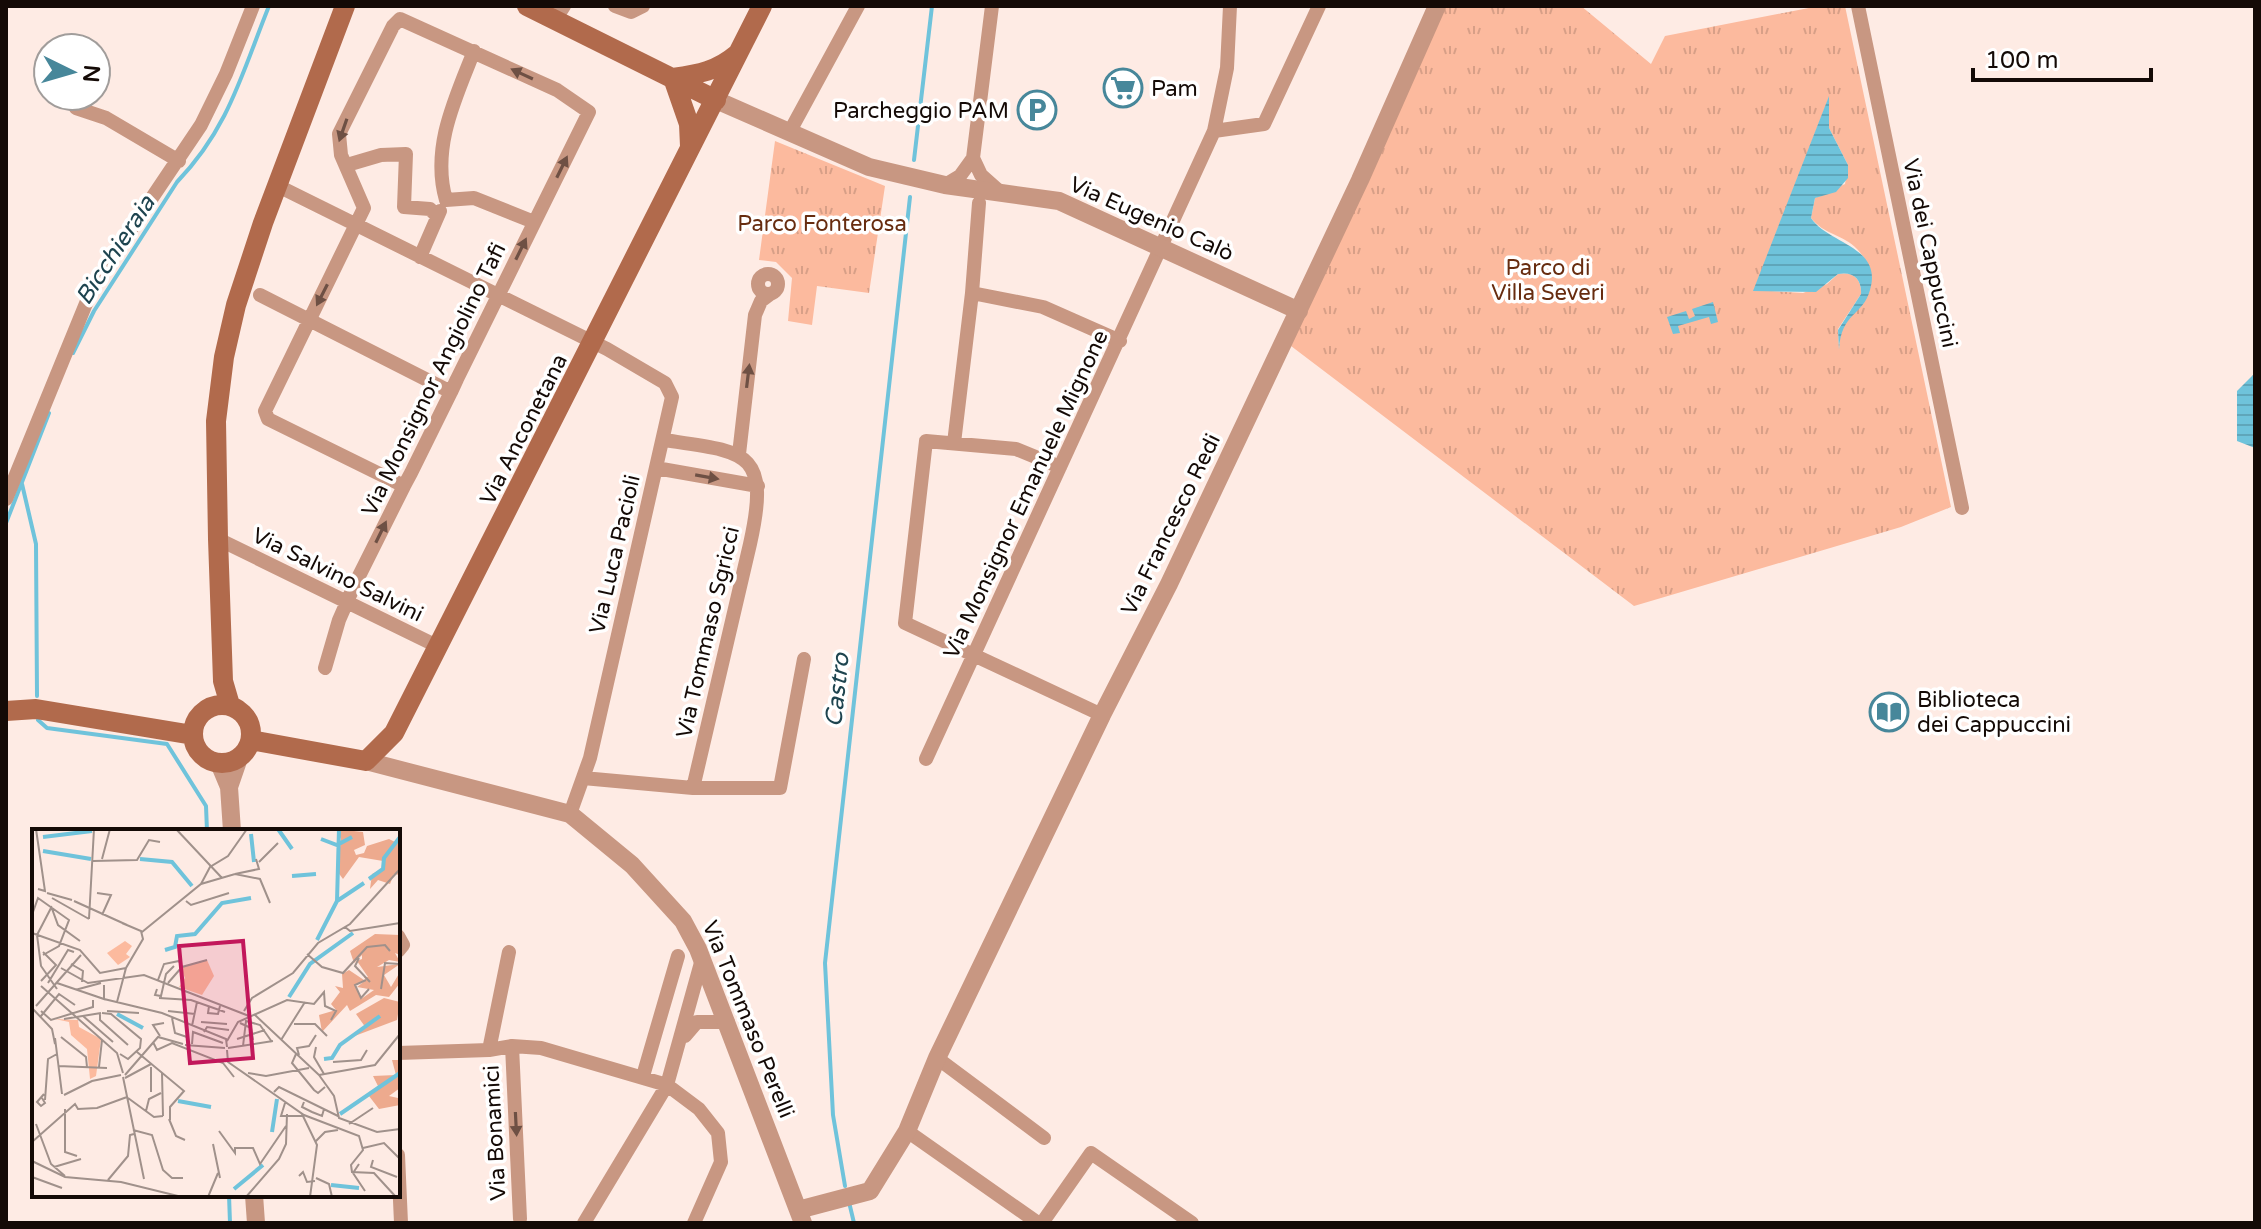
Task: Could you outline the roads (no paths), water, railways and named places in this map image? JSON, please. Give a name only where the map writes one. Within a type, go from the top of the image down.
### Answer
[{"type":"main road","points":[[223,705],[216,421],[224,357],[237,301],[345,6]]},
{"type":"main road","points":[[527,6],[560,13],[716,100]]},
{"type":"main road","name":"Via Anconetana","points":[[366,761],[394,733],[762,6]]},
{"type":"main road","points":[[673,78],[722,67],[737,54]]},
{"type":"main road","points":[[673,78],[689,124],[690,151]]},
{"type":"main road","points":[[223,705],[249,723],[251,740],[239,758],[219,763],[198,751],[193,735],[199,716],[223,705]]},
{"type":"main road","points":[[6,711],[36,709],[193,735]]},
{"type":"main road","points":[[251,740],[366,761]]},
{"type":"street","points":[[6,499],[94,284],[146,202],[179,161],[226,74],[253,6]]},
{"type":"street","points":[[615,6],[631,12],[643,6]]},
{"type":"street","points":[[789,133],[858,6]]},
{"type":"street","points":[[945,185],[960,176],[973,158],[992,6]]},
{"type":"street","name":"Via Monsignor Emanuele Mignone","points":[[926,759],[1214,131],[1227,68],[1230,6]]},
{"type":"street","points":[[1214,131],[1264,124],[1319,6]]},
{"type":"street","name":"Via Francesco Redi","points":[[800,1216],[870,1191],[907,1131],[937,1058],[1299,311],[1437,6]]},
{"type":"street","name":"Via dei Cappuccini","points":[[1858,6],[1962,508]]},
{"type":"street","points":[[404,486],[266,416],[365,204],[338,144],[339,134],[396,22],[407,19],[474,51],[454,102],[442,148],[439,176],[446,200],[420,257]]},
{"type":"street","name":"Via Monsignor Angiolino Tafi","points":[[325,668],[346,602],[589,112],[585,106],[557,90],[474,51]]},
{"type":"street","name":"Via Eugenio Calò","points":[[716,100],[869,167],[986,194],[1059,201],[1163,246],[1299,311]]},
{"type":"street","points":[[88,112],[106,118],[179,161]]},
{"type":"street","points":[[347,165],[381,155],[406,154],[404,207],[430,209],[437,216]]},
{"type":"street","points":[[954,443],[986,194],[973,158]]},
{"type":"street","name":"Via Luca Pacioli","points":[[278,186],[593,342],[665,383],[672,397],[583,778],[570,814]]},
{"type":"street","points":[[446,200],[474,198],[534,222]]},
{"type":"street","points":[[739,454],[755,315],[763,290]]},
{"type":"street","points":[[972,293],[1043,307],[1120,341]]},
{"type":"street","points":[[260,295],[451,392]]},
{"type":"street","points":[[656,468],[758,486],[750,462],[739,454],[664,440]]},
{"type":"street","points":[[1060,467],[1016,449],[926,441],[905,623],[1102,715]]},
{"type":"street","name":"Via Tommaso Sgricci","points":[[693,788],[758,508],[758,486]]},
{"type":"street","name":"Via Salvino Salvini","points":[[218,539],[439,647]]},
{"type":"street","points":[[583,778],[693,788],[780,788],[804,659]]},
{"type":"street","points":[[229,787],[239,758]]},
{"type":"street","name":"Via Tommaso Perelli","points":[[366,761],[570,814],[642,876],[683,921],[702,959],[800,1216]]},
{"type":"street","points":[[219,763],[229,787],[232,829]]},
{"type":"street","points":[[489,1050],[509,952]]},
{"type":"street","points":[[643,1076],[678,956]]},
{"type":"street","points":[[584,1223],[667,1085],[682,1040],[702,959]]},
{"type":"street","points":[[691,1002],[718,995]]},
{"type":"street","points":[[706,1021],[718,995]]},
{"type":"street","points":[[682,1040],[697,1022],[728,1022]]},
{"type":"street","name":"Via Bonamici","points":[[512,1046],[520,1219]]},
{"type":"street","name":"Via Bonamici","points":[[400,1053],[489,1050],[512,1046],[541,1048],[667,1085],[699,1109],[718,1133],[721,1162],[694,1223]]},
{"type":"street","points":[[937,1058],[1044,1138]]},
{"type":"street","points":[[907,1131],[1040,1223],[1091,1153],[1192,1223]]},
{"type":"street","points":[[254,1197],[256,1223]]},
{"type":"street","points":[[400,1197],[401,1223]]},
{"type":"water","points":[[1829,96],[1829,128],[1848,165],[1848,178],[1836,192],[1815,198],[1811,218],[1819,227],[1862,255],[1872,275],[1867,298],[1844,328],[1839,350],[1838,330],[1861,294],[1856,277],[1838,274],[1816,292],[1753,291]]},
{"type":"water","points":[[1713,302],[1718,322],[1711,324],[1709,317],[1678,326],[1680,333],[1673,334],[1667,317],[1686,311],[1689,319],[1695,316],[1692,309]]},
{"type":"water","points":[[2255,373],[2255,448],[2237,441],[2237,391]]},
{"type":"waterway","name":"Bicchieraia","points":[[73,353],[94,311],[177,182],[195,162],[222,120],[269,6]]},
{"type":"waterway","name":"Castro","points":[[914,160],[932,6]]},
{"type":"waterway","name":"Castro","points":[[845,1186],[833,1115],[825,963],[910,197]]},
{"type":"waterway","name":"Bicchieraia","points":[[6,523],[49,413]]},
{"type":"waterway","points":[[22,484],[36,544],[37,696]]},
{"type":"waterway","points":[[38,720],[47,728],[167,744],[206,806],[207,829]]},
{"type":"waterway","points":[[229,1197],[230,1223]]},
{"type":"waterway","name":"Castro","points":[[849,1202],[854,1223]]},
{"type":"place","name":"Pam","points":[[1123,88]]},
{"type":"place","name":"Parcheggio PAM","points":[[1037,110]]},
{"type":"place","name":"Biblioteca dei Cappuccini","points":[[1889,712]]},
{"type":"park label","name":"Parco Fonterosa","points":[[822,223]]},
{"type":"park label","name":"Parco di Villa Severi","points":[[1548,280]]}]
